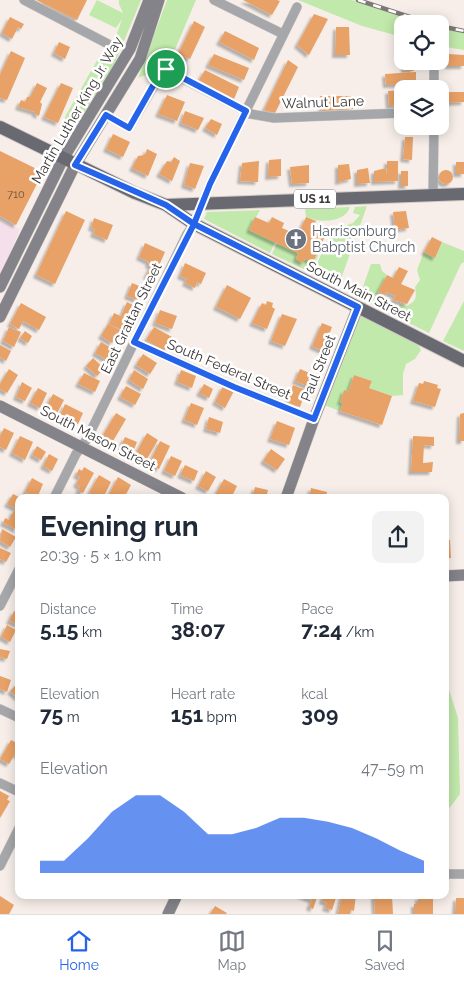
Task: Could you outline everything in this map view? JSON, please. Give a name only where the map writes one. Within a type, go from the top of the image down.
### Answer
[{"type":"main road","name":"Martin Luther King Jr. Way","points":[[0,287],[121,66],[139,30],[149,0]]},
{"type":"main road","name":"Martin Luther King Jr. Way","points":[[0,317],[69,162],[106,115],[140,59],[159,0]]},
{"type":"main road","name":"South Main Street","points":[[0,127],[69,162],[166,205],[194,224],[464,361]]},
{"type":"main road","name":"US 11","points":[[166,205],[464,194]]},
{"type":"main road","name":"Paul Street","points":[[287,494],[314,419],[358,307]]},
{"type":"main road","name":"South Mason Street","points":[[0,406],[175,494]]},
{"type":"main road","points":[[449,576],[464,575]]},
{"type":"main road","points":[[168,914],[175,899]]},
{"type":"street","points":[[24,0],[110,45]]},
{"type":"street","points":[[214,0],[283,34]]},
{"type":"street","name":"East Grattan Street","points":[[56,494],[82,447],[194,224],[210,184],[297,6]]},
{"type":"street","name":"Walnut Lane","points":[[106,115],[129,128],[164,68],[245,112],[274,118],[394,113]]},
{"type":"street","points":[[433,195],[434,135]]},
{"type":"street","name":"South Federal Street","points":[[134,342],[234,387],[314,419]]},
{"type":"street","points":[[0,606],[15,577]]},
{"type":"street","points":[[0,709],[15,716]]},
{"type":"street","points":[[0,783],[15,790]]},
{"type":"street","points":[[0,866],[15,836]]},
{"type":"street","points":[[449,874],[462,872]]},
{"type":"shaded area","points":[[0,221],[20,229],[0,277]]},
{"type":"green space","points":[[97,0],[123,13],[119,0],[141,0],[115,63],[70,135],[61,131],[66,115],[99,57],[112,48],[122,19],[116,28],[89,15]]},
{"type":"green space","points":[[167,0],[196,0],[168,66],[138,78]]},
{"type":"green space","points":[[298,0],[352,0],[396,15],[394,15],[394,35],[362,26]]},
{"type":"green space","points":[[449,30],[464,33],[464,50],[449,48]]},
{"type":"green space","points":[[367,206],[338,287],[312,274],[333,230],[353,223],[360,215],[353,213],[355,207]]},
{"type":"green space","points":[[350,207],[343,216],[337,219],[324,221],[306,217],[305,209]]},
{"type":"green space","points":[[260,210],[249,230],[275,242],[270,253],[204,219],[207,212]]},
{"type":"green space","points":[[442,242],[464,251],[464,262],[461,264],[429,333],[393,315],[400,304],[405,306],[414,301],[416,297],[415,287],[420,280],[417,270],[424,252],[435,258]]},
{"type":"green space","points":[[277,243],[298,253],[296,259],[303,263],[305,259],[319,254],[310,272],[272,254]]},
{"type":"green space","points":[[371,264],[380,264],[382,271],[387,275],[372,304],[359,298]]},
{"type":"green space","points":[[464,301],[464,351],[443,341]]},
{"type":"green space","points":[[360,314],[417,343],[421,350],[415,359],[406,364],[403,374],[403,395],[392,396],[369,388],[372,381],[354,375],[348,392],[344,391],[340,402],[343,403],[340,411],[324,405]]},
{"type":"green space","points":[[449,690],[458,718],[460,794],[449,809]]},
{"type":"building","points":[[36,0],[87,0],[77,20]]},
{"type":"building","points":[[243,0],[277,0],[280,1],[272,15]]},
{"type":"building","points":[[314,14],[328,19],[309,55],[297,45]]},
{"type":"building","points":[[10,17],[24,24],[21,29],[18,27],[12,39],[2,33]]},
{"type":"building","points":[[194,21],[205,27],[190,59],[178,54]]},
{"type":"building","points":[[336,27],[349,27],[350,55],[335,55]]},
{"type":"building","points":[[225,31],[259,48],[254,60],[219,42]]},
{"type":"building","points":[[59,42],[70,47],[65,59],[54,53]]},
{"type":"building","points":[[11,51],[25,58],[7,100],[0,98],[0,75]]},
{"type":"building","points":[[214,54],[249,68],[244,80],[208,65]]},
{"type":"building","points":[[449,54],[464,55],[464,66],[449,66]]},
{"type":"building","points":[[288,60],[298,67],[275,113],[264,110]]},
{"type":"building","points":[[205,70],[239,87],[234,99],[199,80]]},
{"type":"building","points":[[416,72],[416,80],[394,80],[394,85],[386,85],[385,74]]},
{"type":"building","points":[[37,83],[47,88],[40,102],[42,104],[39,116],[35,112],[18,107],[21,100],[25,102],[27,97],[30,97]]},
{"type":"building","points":[[61,83],[73,88],[58,123],[44,117]]},
{"type":"building","points":[[388,91],[394,91],[394,106],[389,106]]},
{"type":"building","points":[[449,92],[464,92],[464,102],[449,103]]},
{"type":"building","points":[[167,95],[185,102],[177,121],[158,114]]},
{"type":"building","points":[[320,96],[351,96],[353,109],[322,111]]},
{"type":"building","points":[[185,111],[204,118],[198,130],[181,123]]},
{"type":"building","points":[[211,119],[222,124],[217,135],[205,128]]},
{"type":"building","points":[[113,134],[130,142],[123,157],[106,149]]},
{"type":"building","points":[[405,137],[413,137],[412,160],[403,159]]},
{"type":"building","points":[[147,149],[157,154],[148,176],[132,168],[138,156],[145,155]]},
{"type":"building","points":[[0,151],[43,172],[16,225],[0,216]]},
{"type":"building","points":[[174,157],[180,161],[172,181],[159,174],[167,161],[171,162]]},
{"type":"building","points":[[281,159],[281,176],[268,177],[269,160]]},
{"type":"building","points":[[259,161],[258,182],[240,181],[242,163]]},
{"type":"building","points":[[387,161],[398,161],[398,181],[374,182],[374,171],[386,168],[387,176]]},
{"type":"building","points":[[456,162],[464,162],[464,174],[456,174]]},
{"type":"building","points":[[190,163],[204,166],[195,189],[184,185]]},
{"type":"building","points":[[349,164],[351,179],[338,182],[338,165]]},
{"type":"building","points":[[309,165],[309,183],[292,184],[290,167]]},
{"type":"building","points":[[368,168],[370,183],[357,184],[357,170]]},
{"type":"building","points":[[446,170],[451,172],[453,177],[451,182],[446,184],[441,182],[439,177],[441,172]]},
{"type":"building","points":[[401,171],[408,171],[408,186],[401,186]]},
{"type":"building","points":[[66,211],[85,220],[55,284],[36,275]]},
{"type":"building","points":[[406,211],[409,228],[395,230],[393,212]]},
{"type":"building","name":"Harrisonburg Babptist Church","points":[[255,217],[269,223],[272,217],[284,223],[282,228],[298,235],[306,217],[316,221],[313,228],[326,234],[313,262],[305,259],[303,263],[296,259],[298,253],[249,230]]},
{"type":"building","points":[[94,218],[113,225],[107,240],[93,234],[95,229],[91,228]]},
{"type":"building","points":[[432,237],[442,242],[435,258],[424,252]]},
{"type":"building","points":[[145,243],[165,252],[153,279],[146,276],[151,266],[148,265],[149,262],[139,257]]},
{"type":"building","points":[[185,263],[206,273],[201,284],[197,282],[195,288],[185,283],[187,279],[180,276]]},
{"type":"building","points":[[399,267],[408,271],[401,284],[415,290],[407,304],[393,300],[395,296],[387,292],[385,295],[378,292],[387,275],[393,278]]},
{"type":"building","points":[[132,283],[142,287],[137,300],[127,296]]},
{"type":"building","points":[[227,285],[251,298],[240,319],[216,307]]},
{"type":"building","points":[[267,301],[273,303],[272,307],[275,309],[267,329],[252,323],[262,303],[266,305]]},
{"type":"building","points":[[127,302],[135,306],[129,319],[121,316]]},
{"type":"building","points":[[21,303],[46,317],[39,330],[23,321],[19,329],[10,324]]},
{"type":"building","points":[[160,310],[177,316],[172,329],[155,323]]},
{"type":"building","points":[[114,313],[127,319],[122,330],[109,324]]},
{"type":"building","points":[[282,314],[297,319],[285,346],[271,341]]},
{"type":"building","points":[[322,323],[332,327],[323,351],[312,346]]},
{"type":"building","points":[[108,324],[120,330],[112,343],[101,336]]},
{"type":"building","points":[[9,327],[21,332],[14,347],[3,341]]},
{"type":"building","points":[[154,327],[172,337],[164,351],[146,340]]},
{"type":"building","points":[[25,331],[32,336],[28,343],[20,338]]},
{"type":"building","points":[[101,342],[113,349],[107,360],[95,353]]},
{"type":"building","points":[[0,345],[11,351],[6,361],[0,357]]},
{"type":"building","points":[[143,354],[157,363],[150,374],[136,365]]},
{"type":"building","points":[[93,358],[104,368],[97,376],[86,366]]},
{"type":"building","points":[[9,369],[18,375],[7,393],[0,389],[0,384]]},
{"type":"building","points":[[300,369],[317,376],[312,388],[295,381]]},
{"type":"building","points":[[134,370],[148,379],[143,389],[129,380]]},
{"type":"building","points":[[181,370],[196,376],[192,388],[177,382]]},
{"type":"building","points":[[84,373],[100,381],[95,392],[78,384]]},
{"type":"building","points":[[354,375],[372,381],[369,388],[392,396],[382,425],[340,411],[343,403],[340,402],[344,390],[348,392]]},
{"type":"building","points":[[424,381],[438,385],[437,388],[441,389],[435,407],[413,401],[419,383],[423,384]]},
{"type":"building","points":[[22,382],[32,388],[25,401],[16,397]]},
{"type":"building","points":[[204,384],[213,389],[209,398],[199,393]]},
{"type":"building","points":[[293,385],[306,390],[300,407],[287,402]]},
{"type":"building","points":[[126,386],[141,394],[135,405],[120,397]]},
{"type":"building","points":[[223,386],[234,391],[225,408],[215,402]]},
{"type":"building","points":[[38,388],[47,393],[40,408],[30,403]]},
{"type":"building","points":[[53,394],[64,400],[55,417],[44,411]]},
{"type":"building","points":[[191,403],[204,408],[197,425],[184,420]]},
{"type":"building","points":[[65,404],[83,413],[78,424],[60,416]]},
{"type":"building","points":[[116,413],[126,419],[113,441],[103,435]]},
{"type":"building","points":[[464,413],[464,441],[459,441],[460,414]]},
{"type":"building","points":[[209,417],[223,422],[220,433],[206,429]]},
{"type":"building","points":[[277,421],[295,428],[289,445],[270,439]]},
{"type":"building","points":[[4,428],[14,433],[6,450],[0,447],[0,436]]},
{"type":"building","points":[[147,433],[158,440],[147,459],[136,453]]},
{"type":"building","points":[[20,436],[33,442],[25,460],[12,453]]},
{"type":"building","points":[[413,436],[434,437],[434,446],[424,445],[423,463],[433,462],[432,472],[411,472]]},
{"type":"building","points":[[125,437],[137,442],[133,452],[121,446]]},
{"type":"building","points":[[160,441],[170,446],[159,469],[149,464]]},
{"type":"building","points":[[37,446],[46,452],[41,460],[32,455]]},
{"type":"building","points":[[271,449],[285,459],[277,470],[263,461]]},
{"type":"building","points":[[49,454],[58,459],[52,471],[43,466]]},
{"type":"building","points":[[171,456],[182,461],[175,476],[164,471]]},
{"type":"building","points":[[185,465],[198,471],[194,481],[180,475]]},
{"type":"building","points":[[84,467],[94,473],[83,493],[78,491],[80,487],[76,484],[80,477],[76,475],[79,469],[82,471]]},
{"type":"building","points":[[206,471],[216,477],[208,491],[198,486]]},
{"type":"building","points":[[99,475],[111,482],[105,494],[89,493]]},
{"type":"building","points":[[118,477],[131,485],[126,494],[109,494]]},
{"type":"building","points":[[32,478],[43,484],[39,494],[25,492]]},
{"type":"building","points":[[224,479],[237,486],[233,494],[216,494]]},
{"type":"building","points":[[255,487],[268,490],[267,494],[253,494]]},
{"type":"building","points":[[311,488],[327,492],[327,494],[310,494]]},
{"type":"building","points":[[13,494],[15,495],[15,508],[7,504]]},
{"type":"building","points":[[15,510],[15,529],[3,523],[5,518],[9,520]]},
{"type":"building","points":[[2,529],[15,536],[10,547],[0,541]]},
{"type":"building","points":[[449,540],[450,540],[451,558],[449,558]]},
{"type":"building","points":[[0,548],[11,553],[6,562],[0,559]]},
{"type":"building","points":[[14,611],[15,611],[15,623],[9,621]]},
{"type":"building","points":[[7,625],[15,629],[10,642],[1,637]]},
{"type":"building","points":[[0,649],[10,651],[7,659],[0,657]]},
{"type":"building","points":[[0,676],[11,680],[7,692],[0,689]]},
{"type":"building","points":[[15,686],[15,695],[10,691]]},
{"type":"building","points":[[11,740],[15,742],[15,754],[9,764],[0,759]]},
{"type":"building","points":[[0,791],[9,796],[7,800],[10,801],[0,818]]},
{"type":"building","points":[[0,896],[14,905],[9,914],[0,914]]},
{"type":"building","points":[[456,898],[464,898],[464,914],[455,914]]},
{"type":"building","points":[[309,899],[317,899],[313,909],[309,907],[312,900]]},
{"type":"building","points":[[323,899],[336,899],[332,910],[325,908],[327,903],[322,901]]},
{"type":"building","points":[[341,899],[356,899],[354,911],[351,910],[350,914],[338,914]]},
{"type":"building","points":[[374,899],[392,899],[393,914],[375,914]]},
{"type":"building","points":[[418,899],[433,899],[433,914],[414,914],[414,904],[418,904]]},
{"type":"building","points":[[215,906],[227,913],[210,914]]},
{"type":"railway","points":[[358,0],[404,15]]},
{"type":"railway","points":[[449,28],[464,31]]},
{"type":"place","name":"Harrisonburg Babptist Church","points":[[296,239]]},
{"type":"route","points":[[166,69],[162,70],[129,128],[106,115],[75,165],[166,205],[194,224],[187,234],[134,342],[234,387],[314,419],[358,307],[194,224],[210,184],[246,111],[166,69]]}]
